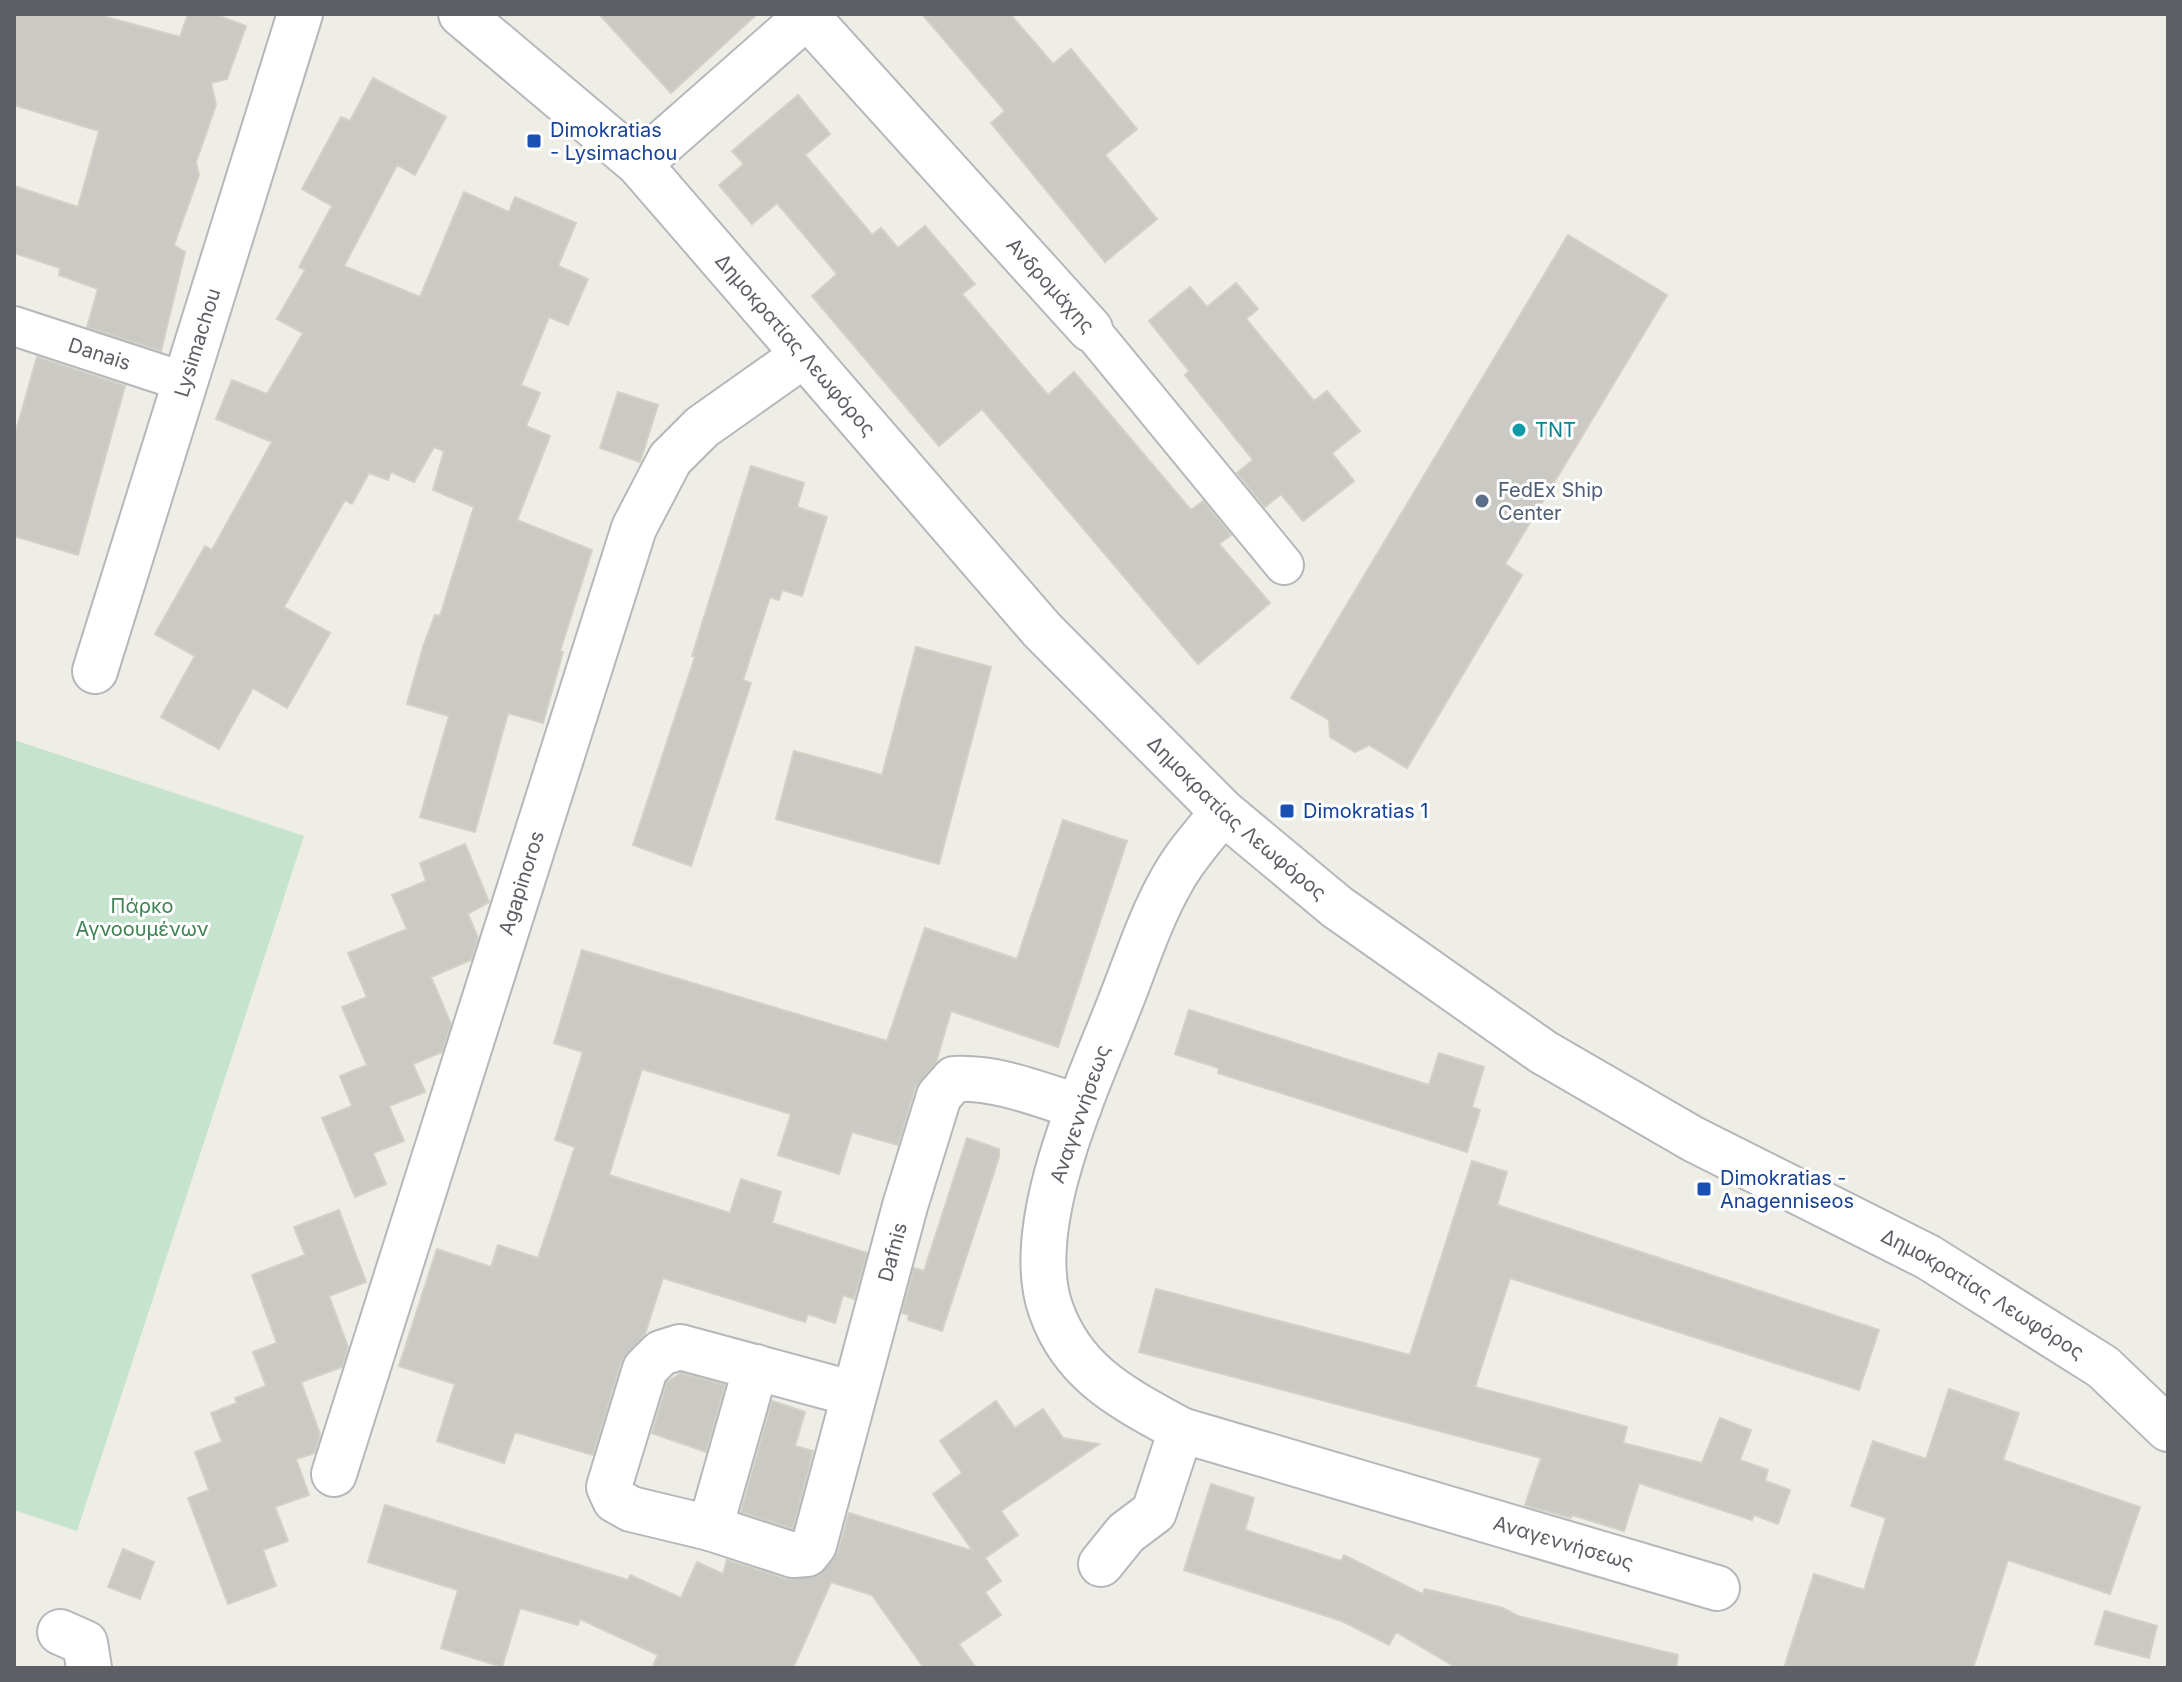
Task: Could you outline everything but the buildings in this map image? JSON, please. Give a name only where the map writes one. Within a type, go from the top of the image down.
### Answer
[{"type":"street","name":"Lysimachou","points":[[95,671],[300,14]]},
{"type":"street","name":"Δημοκρατίας Λεωφόρος","points":[[461,14],[639,164],[1042,630],[1223,812],[1337,907],[1563,1066],[1693,1139],[1928,1257],[2103,1367],[2168,1429]]},
{"type":"street","name":"Ανδρομάχης","points":[[639,164],[806,15],[1090,329],[1284,565]]},
{"type":"street","name":"Danais","points":[[14,326],[185,382]]},
{"type":"street","name":"Agapinoros","points":[[334,1474],[634,528],[670,459],[702,427],[804,355]]},
{"type":"street","name":"Αναγεννήσεως","points":[[1223,812],[1173,878],[1079,1107],[1051,1200],[1042,1259],[1051,1310],[1075,1357],[1112,1392],[1181,1430],[1717,1588]]},
{"type":"street","name":"Dafnis","points":[[710,1528],[793,1555],[807,1554],[814,1545],[939,1096],[954,1079],[974,1078],[1008,1084],[1079,1107]]},
{"type":"street","points":[[756,1367],[710,1528],[631,1509],[615,1500],[609,1487],[645,1369],[661,1353],[680,1347],[756,1367],[854,1394]]},
{"type":"street","points":[[1101,1564],[1126,1533],[1154,1512],[1181,1430]]},
{"type":"street","points":[[60,1632],[85,1643],[89,1668]]},
{"type":"green space","name":"Πάρκο Αγνοουμένων","points":[[14,740],[304,836],[77,1531],[14,1510]]},
{"type":"place","name":"Dimokratias - Lysimachou","points":[[534,141]]},
{"type":"place","name":"TNT","points":[[1519,430]]},
{"type":"place","name":"FedEx Ship Center","points":[[1482,501]]},
{"type":"place","name":"Dimokratias 1","points":[[1287,811]]},
{"type":"place","name":"Dimokratias - Anagenniseos","points":[[1704,1189]]}]
